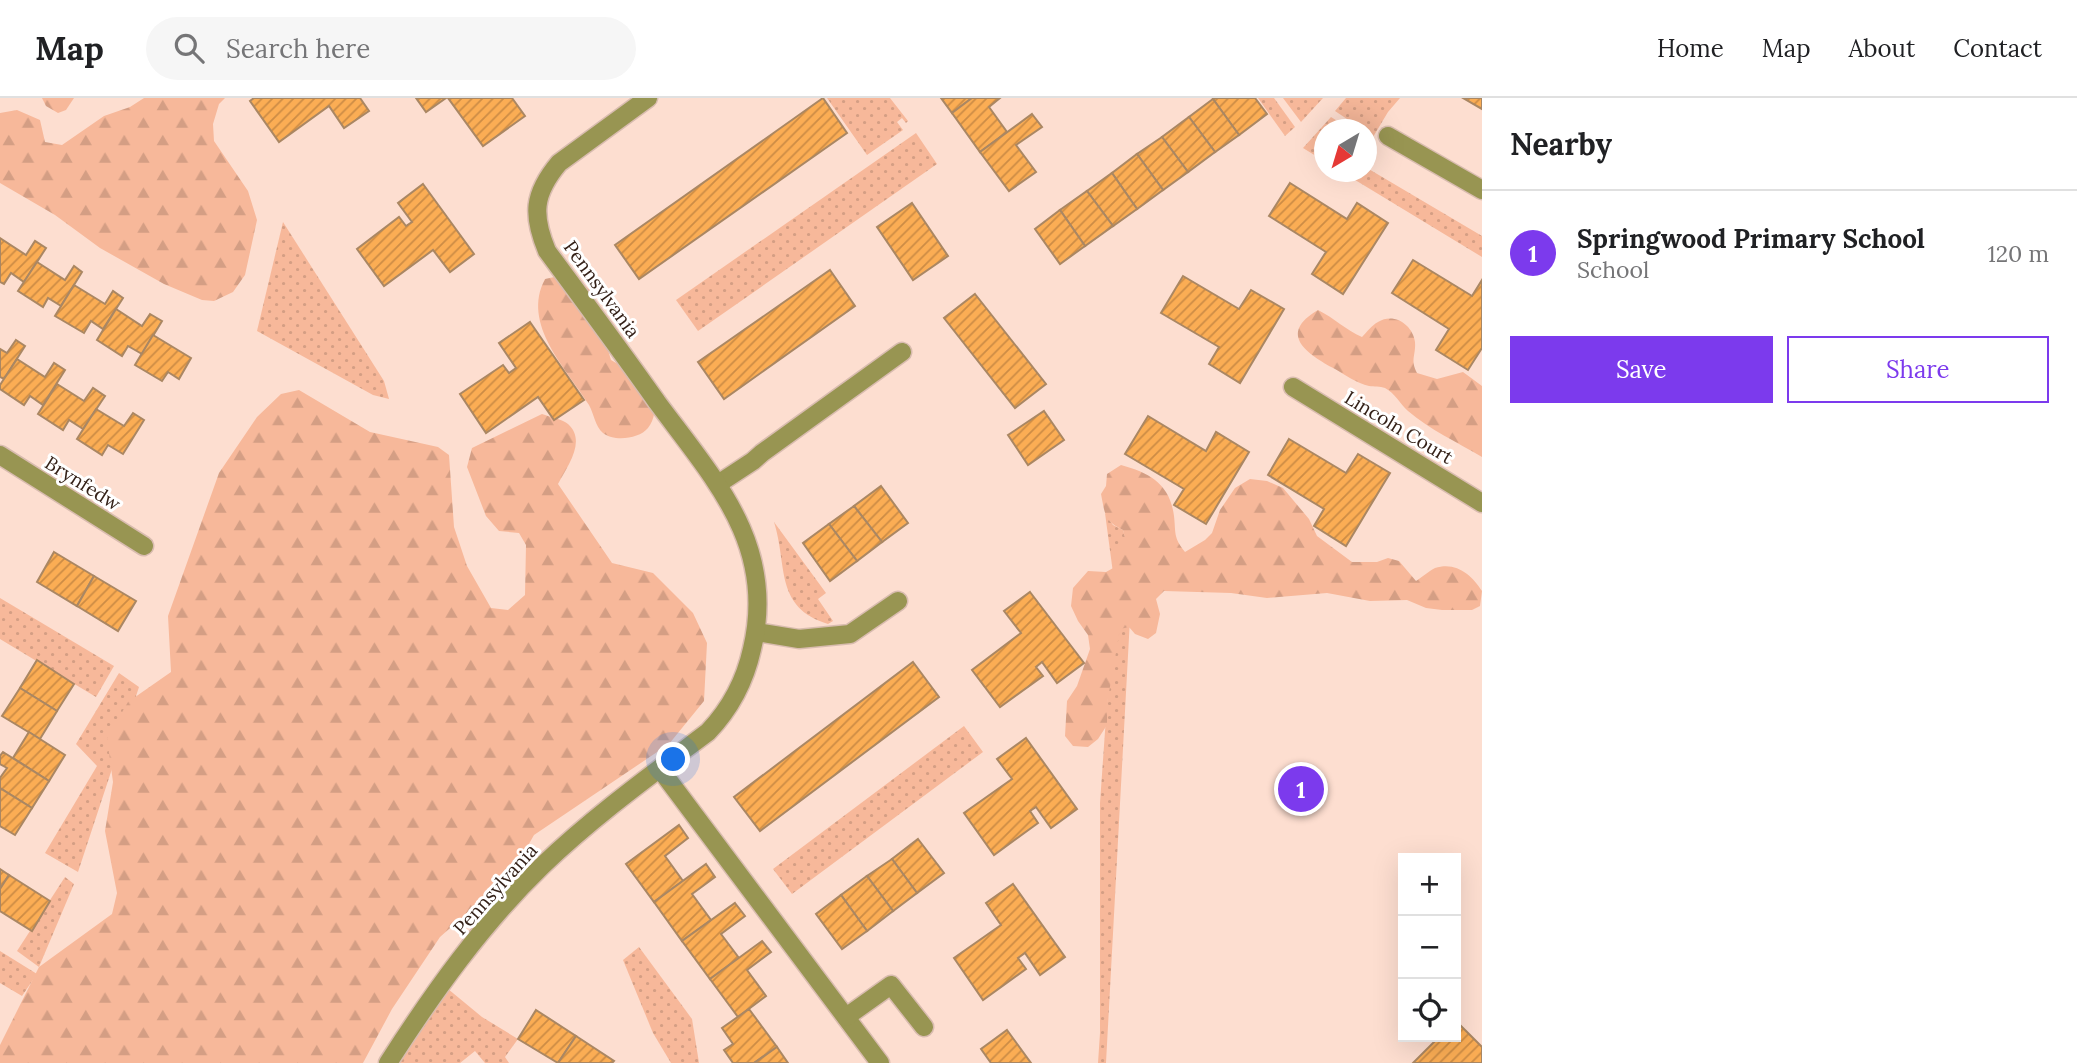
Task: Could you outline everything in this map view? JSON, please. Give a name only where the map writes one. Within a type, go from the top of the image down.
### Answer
[{"type":"street","name":"Pennsylvania","points":[[388,1063],[452,970],[541,866],[605,811],[708,732],[721,718],[739,688],[750,659],[756,632],[756,571],[745,533],[718,484],[547,251],[538,228],[537,202],[550,174],[559,163],[648,98]]},
{"type":"street","points":[[1388,136],[1482,190]]},
{"type":"street","points":[[718,484],[902,352]]},
{"type":"street","name":"Lincoln Court","points":[[1293,387],[1482,503]]},
{"type":"street","name":"Brynfedw","points":[[0,455],[144,546]]},
{"type":"street","points":[[756,632],[799,639],[850,634],[898,601]]},
{"type":"street","points":[[660,769],[880,1063]]},
{"type":"street","points":[[846,1017],[891,985],[924,1027]]},
{"type":"green space","points":[[42,98],[74,98],[66,110],[58,113],[46,106]]},
{"type":"green space","points":[[144,98],[225,98],[219,104],[213,124],[214,141],[248,191],[257,220],[245,275],[233,292],[214,301],[202,300],[164,284],[100,248],[55,215],[0,183],[0,113],[17,110],[40,120],[45,142],[62,145],[104,116],[130,107]]},
{"type":"green space","points":[[827,98],[890,98],[908,121],[906,123],[902,118],[897,122],[903,130],[867,155]]},
{"type":"green space","points":[[1258,98],[1274,98],[1295,127],[1285,136]]},
{"type":"green space","points":[[1283,98],[1323,98],[1301,122]]},
{"type":"green space","points":[[1346,98],[1400,98],[1377,130],[1377,119],[1347,119],[1335,111]]},
{"type":"green space","points":[[916,133],[937,164],[698,331],[676,300]]},
{"type":"green space","points":[[1314,136],[1314,155],[1303,148]]},
{"type":"green space","points":[[1377,174],[1482,236],[1482,257],[1358,182],[1377,182]]},
{"type":"green space","points":[[283,222],[384,381],[389,399],[373,395],[257,331]]},
{"type":"green space","points":[[559,276],[576,278],[590,290],[611,360],[623,367],[656,397],[652,421],[639,435],[613,438],[600,430],[589,405],[549,345],[542,329],[539,296],[545,279]]},
{"type":"green space","points":[[1318,310],[1362,337],[1384,319],[1396,319],[1411,330],[1415,342],[1414,364],[1417,373],[1437,379],[1463,372],[1482,386],[1482,457],[1416,418],[1389,390],[1356,381],[1307,350],[1298,335],[1299,327]]},
{"type":"green space","points":[[299,390],[370,432],[438,447],[449,455],[454,527],[467,566],[491,608],[508,610],[525,595],[526,545],[519,533],[499,531],[486,516],[467,467],[472,448],[542,414],[568,424],[576,438],[576,446],[558,484],[612,563],[653,573],[693,613],[707,643],[704,701],[669,744],[534,835],[513,872],[440,937],[392,1009],[363,1063],[0,1063],[0,1045],[39,967],[112,914],[117,893],[105,831],[113,782],[107,738],[128,702],[171,672],[168,616],[219,473],[257,417],[281,394]]},
{"type":"green space","points":[[1121,465],[1149,476],[1163,488],[1172,505],[1177,539],[1185,552],[1212,533],[1220,510],[1235,488],[1250,479],[1267,481],[1283,488],[1309,519],[1317,536],[1352,562],[1377,562],[1388,558],[1399,561],[1416,581],[1435,568],[1456,568],[1468,575],[1482,591],[1480,606],[1472,610],[1442,610],[1426,608],[1407,600],[1370,601],[1327,593],[1267,598],[1231,593],[1164,591],[1156,599],[1160,614],[1156,633],[1148,639],[1135,634],[1129,627],[1120,629],[1107,704],[1107,725],[1098,739],[1088,747],[1073,746],[1065,736],[1067,701],[1077,686],[1090,649],[1088,635],[1071,606],[1073,588],[1088,571],[1106,572],[1115,567],[1113,551],[1125,538],[1123,530],[1106,516],[1101,494],[1106,486],[1107,474]]},
{"type":"green space","points":[[1105,513],[1113,525],[1123,530],[1133,563],[1106,1063],[1098,1063],[1100,803],[1115,588]]},
{"type":"green space","points":[[774,522],[826,593],[818,599],[833,621],[828,624],[811,617],[791,596]]},
{"type":"green space","points":[[0,598],[114,666],[96,697],[0,639]]},
{"type":"green space","points":[[119,673],[139,687],[78,872],[45,853],[97,766],[76,744]]},
{"type":"green space","points":[[964,726],[983,752],[792,894],[773,869]]},
{"type":"green space","points":[[65,877],[74,884],[39,967],[17,951]]},
{"type":"green space","points":[[639,947],[692,1019],[699,1063],[671,1063],[653,1033],[623,960]]},
{"type":"green space","points":[[0,951],[37,974],[22,996],[0,983]]},
{"type":"green space","points":[[442,984],[482,1017],[518,1039],[505,1057],[509,1063],[485,1063],[475,1051],[460,1063],[388,1063]]},
{"type":"building","points":[[254,98],[360,98],[369,111],[344,128],[329,106],[279,142],[250,101]]},
{"type":"building","points":[[416,98],[446,98],[426,112]]},
{"type":"building","points":[[448,98],[512,98],[525,116],[483,146]]},
{"type":"building","points":[[823,98],[847,133],[639,279],[615,245]]},
{"type":"building","points":[[941,98],[972,98],[952,113]]},
{"type":"building","points":[[972,98],[1000,98],[989,107],[1007,132],[980,152],[952,113]]},
{"type":"building","points":[[1255,98],[1267,114],[1239,135],[1213,99]]},
{"type":"building","points":[[1463,98],[1482,98],[1482,109]]},
{"type":"building","points":[[1213,99],[1239,135],[1215,152],[1189,117]]},
{"type":"building","points":[[1032,114],[1042,127],[1016,145],[1036,172],[1009,191],[980,152]]},
{"type":"building","points":[[1189,117],[1215,152],[1188,172],[1162,137]]},
{"type":"building","points":[[1162,137],[1188,172],[1163,190],[1137,154]]},
{"type":"building","points":[[1137,154],[1163,190],[1137,209],[1112,173]]},
{"type":"building","points":[[1112,173],[1137,209],[1113,226],[1087,191]]},
{"type":"building","points":[[1290,183],[1347,219],[1357,203],[1388,223],[1343,294],[1312,274],[1326,252],[1269,216]]},
{"type":"building","points":[[423,184],[474,254],[450,272],[433,250],[384,286],[357,249],[399,217],[406,226],[412,222],[398,203]]},
{"type":"building","points":[[1087,191],[1113,226],[1085,246],[1060,210]]},
{"type":"building","points":[[912,203],[948,256],[913,280],[877,227]]},
{"type":"building","points":[[1060,210],[1085,246],[1060,264],[1035,229]]},
{"type":"building","points":[[0,238],[26,255],[35,241],[46,248],[24,282],[11,273],[4,284],[0,282]]},
{"type":"building","points":[[1413,260],[1472,296],[1482,280],[1482,348],[1468,370],[1436,350],[1449,329],[1392,293]]},
{"type":"building","points":[[37,262],[65,280],[74,266],[82,272],[61,306],[48,298],[43,307],[18,291]]},
{"type":"building","points":[[830,270],[855,306],[724,399],[698,362]]},
{"type":"building","points":[[1183,276],[1239,309],[1251,290],[1284,309],[1240,383],[1209,364],[1219,347],[1161,313]]},
{"type":"building","points":[[74,285],[105,304],[113,291],[123,298],[103,329],[91,321],[84,333],[55,316]]},
{"type":"building","points":[[975,294],[1046,384],[1015,408],[944,318]]},
{"type":"building","points":[[116,309],[142,326],[150,314],[162,321],[142,354],[128,346],[122,356],[97,340]]},
{"type":"building","points":[[530,322],[584,400],[554,420],[538,397],[486,433],[460,394],[503,365],[509,373],[516,368],[499,343]]},
{"type":"building","points":[[153,335],[191,358],[179,379],[168,372],[162,381],[135,365]]},
{"type":"building","points":[[16,340],[25,346],[4,379],[0,377],[0,349],[7,353]]},
{"type":"building","points":[[17,359],[45,377],[54,363],[65,370],[43,405],[30,396],[24,405],[0,389]]},
{"type":"building","points":[[57,384],[84,401],[93,388],[105,396],[83,429],[69,420],[63,430],[38,414]]},
{"type":"building","points":[[96,409],[124,426],[133,413],[144,420],[123,454],[108,445],[102,455],[77,439]]},
{"type":"building","points":[[1044,411],[1064,440],[1028,465],[1008,435]]},
{"type":"building","points":[[1148,416],[1206,451],[1216,432],[1249,452],[1206,524],[1174,505],[1184,489],[1125,454]]},
{"type":"building","points":[[1289,439],[1346,473],[1358,454],[1390,473],[1346,546],[1314,526],[1324,509],[1268,475]]},
{"type":"building","points":[[881,486],[908,523],[882,542],[854,506]]},
{"type":"building","points":[[854,506],[882,542],[857,561],[829,524]]},
{"type":"building","points":[[829,524],[857,561],[830,581],[803,543]]},
{"type":"building","points":[[54,552],[94,576],[77,606],[37,582]]},
{"type":"building","points":[[94,576],[136,601],[118,631],[77,606]]},
{"type":"building","points":[[1030,592],[1084,663],[1057,683],[1042,662],[1036,667],[1043,676],[1000,707],[972,670],[1021,633],[1004,611]]},
{"type":"building","points":[[37,660],[74,684],[57,711],[20,688]]},
{"type":"building","points":[[913,662],[939,697],[760,831],[734,797]]},
{"type":"building","points":[[20,688],[57,711],[40,739],[2,716]]},
{"type":"building","points":[[29,732],[65,755],[49,781],[13,758]]},
{"type":"building","points":[[1026,738],[1077,809],[1051,828],[1036,807],[1030,811],[1038,823],[994,855],[964,813],[1012,779],[997,759]]},
{"type":"building","points":[[3,752],[49,781],[32,808],[0,788],[0,778],[7,768],[0,764]]},
{"type":"building","points":[[0,788],[32,808],[15,835],[0,826]]},
{"type":"building","points":[[679,825],[688,838],[665,856],[683,881],[654,902],[626,864]]},
{"type":"building","points":[[918,839],[944,873],[917,893],[892,859]]},
{"type":"building","points":[[892,859],[917,893],[893,911],[867,876]]},
{"type":"building","points":[[706,864],[715,877],[692,894],[711,920],[682,941],[654,902]]},
{"type":"building","points":[[0,869],[9,875],[0,889]]},
{"type":"building","points":[[9,875],[50,901],[32,931],[0,911],[0,889]]},
{"type":"building","points":[[867,876],[893,911],[867,931],[841,895]]},
{"type":"building","points":[[1013,884],[1065,957],[1040,975],[1025,953],[1018,958],[1026,969],[983,1000],[954,958],[1001,925],[986,903]]},
{"type":"building","points":[[841,895],[867,931],[842,949],[816,914]]},
{"type":"building","points":[[735,903],[745,916],[721,934],[739,958],[710,979],[682,941]]},
{"type":"building","points":[[762,941],[771,952],[747,970],[766,996],[738,1017],[710,979]]},
{"type":"building","points":[[749,1009],[777,1047],[754,1063],[733,1063],[724,1050],[733,1044],[722,1028]]},
{"type":"building","points":[[536,1010],[576,1036],[558,1063],[518,1039]]},
{"type":"building","points":[[1461,1026],[1482,1047],[1482,1063],[1413,1063],[1434,1042],[1461,1042]]},
{"type":"building","points":[[1007,1030],[1031,1063],[991,1063],[981,1049]]},
{"type":"building","points":[[576,1036],[614,1061],[558,1063]]},
{"type":"building","points":[[777,1047],[788,1063],[754,1063]]},
{"type":"place","name":"Springwood Primary School","points":[[1301,789]]}]
